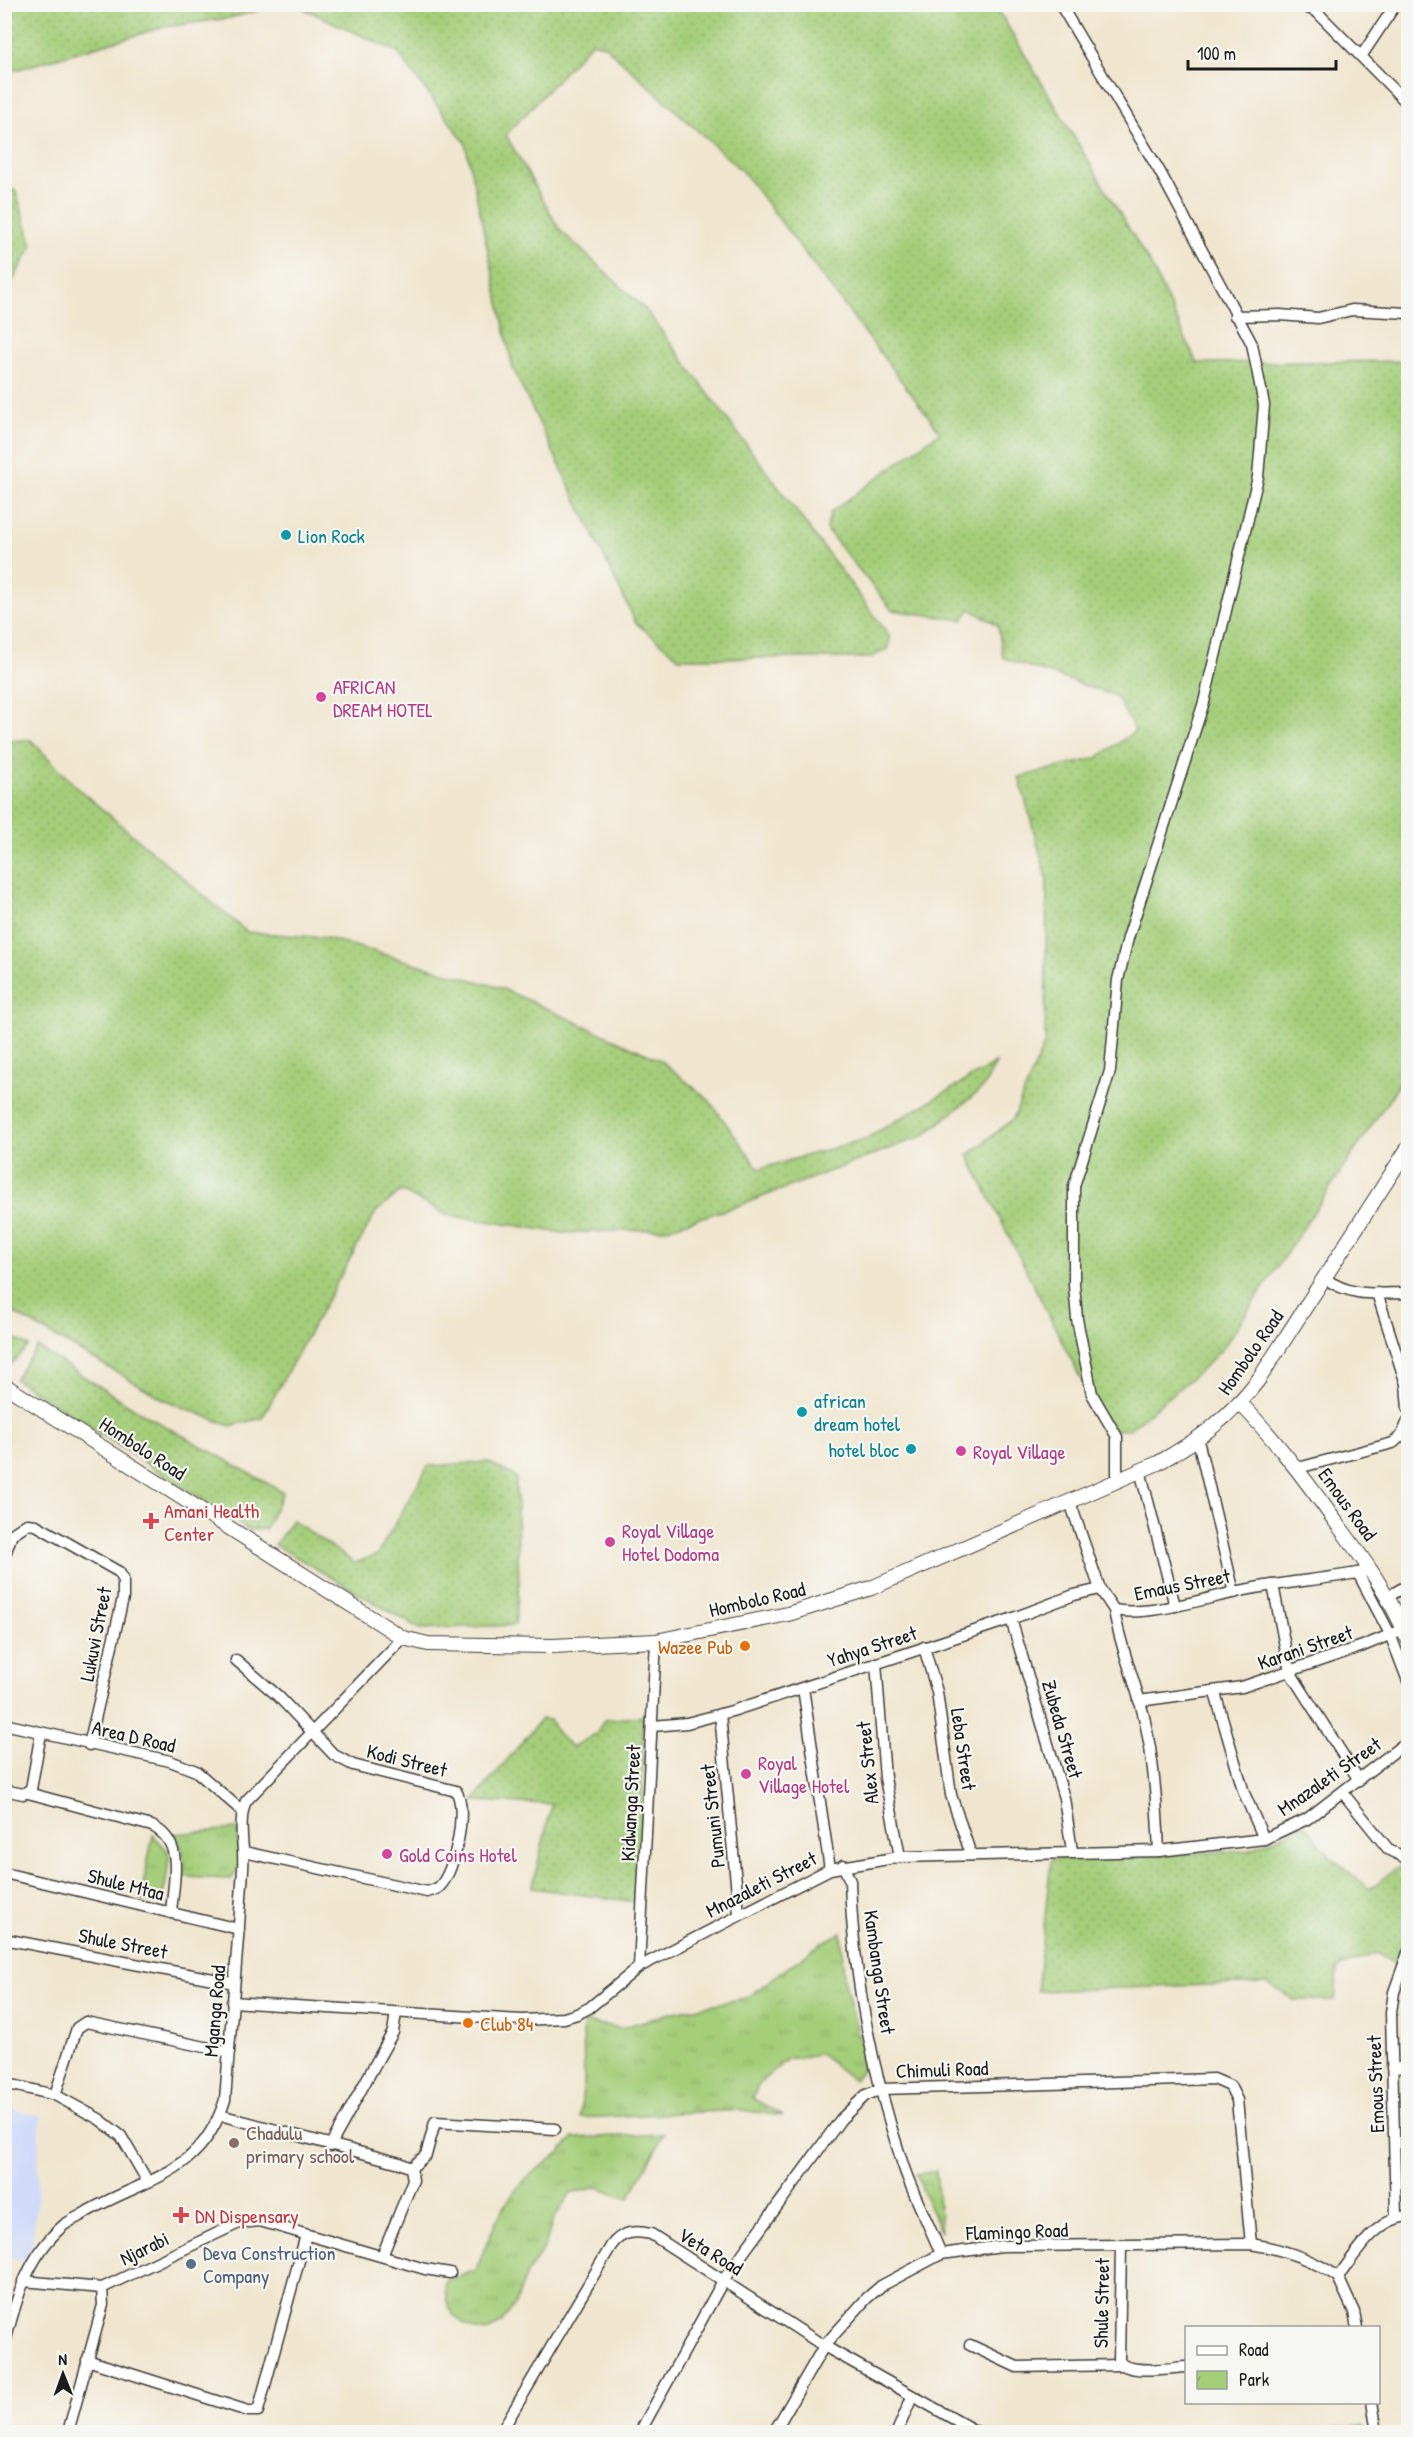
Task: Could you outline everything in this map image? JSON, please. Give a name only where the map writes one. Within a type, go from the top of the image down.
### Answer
[{"type":"street","points":[[1060,4],[1160,172],[1252,344],[1264,405],[1258,477],[1204,702],[1155,847],[1123,959],[1118,980],[1110,1071],[1073,1198],[1077,1319],[1092,1394],[1117,1437],[1117,1481]]},
{"type":"street","points":[[1299,4],[1317,12],[1408,104]]},
{"type":"street","points":[[1362,55],[1396,4]]},
{"type":"street","points":[[1235,316],[1280,315],[1318,318],[1352,310],[1408,313]]},
{"type":"street","name":"Hombolo Road","points":[[4,1385],[26,1396],[387,1630],[403,1638],[428,1644],[552,1646],[656,1641],[788,1614],[871,1588],[1117,1481],[1197,1440],[1240,1403],[1408,1148]]},
{"type":"street","points":[[1324,1278],[1339,1288],[1357,1294],[1408,1293]]},
{"type":"street","points":[[1377,1293],[1406,1384],[1408,1409]]},
{"type":"street","name":"Emous Road","points":[[1240,1403],[1298,1468],[1365,1572],[1389,1596],[1406,1634]]},
{"type":"street","points":[[1298,1468],[1393,1443],[1402,1435],[1408,1421]]},
{"type":"street","points":[[1197,1440],[1234,1593]]},
{"type":"street","points":[[1140,1470],[1175,1606]]},
{"type":"street","name":"Emaus Street","points":[[1070,1502],[1101,1589],[1114,1610],[1128,1612],[1175,1606],[1273,1585],[1365,1572]]},
{"type":"street","name":"Lukuvi Street","points":[[4,1558],[12,1534],[27,1524],[36,1525],[113,1567],[123,1579],[123,1598],[89,1745]]},
{"type":"street","points":[[1365,1572],[1408,1681]]},
{"type":"street","points":[[1273,1585],[1290,1672],[1359,1780]]},
{"type":"street","points":[[1389,1596],[1408,1585]]},
{"type":"street","name":"Yahya Street","points":[[653,1726],[687,1723],[720,1714],[1011,1619],[1074,1595],[1101,1589]]},
{"type":"street","points":[[1114,1610],[1123,1654],[1139,1701],[1157,1804],[1159,1851]]},
{"type":"street","name":"Zubeda Street","points":[[1011,1619],[1064,1798],[1072,1851]]},
{"type":"street","name":"Karani Street","points":[[1139,1701],[1215,1692],[1290,1672],[1390,1634],[1406,1634]]},
{"type":"street","points":[[242,1811],[246,1801],[403,1638]]},
{"type":"street","name":"Kidwanga Street","points":[[639,1967],[656,1641]]},
{"type":"street","name":"Leba Street","points":[[924,1647],[938,1692],[951,1795],[971,1855]]},
{"type":"street","points":[[236,1660],[278,1696],[312,1733]]},
{"type":"street","name":"Alex Street","points":[[876,1663],[885,1778],[900,1857]]},
{"type":"street","points":[[803,1688],[830,1869]]},
{"type":"street","points":[[1215,1692],[1244,1792],[1264,1839]]},
{"type":"street","name":"Pumuni Street","points":[[720,1714],[740,1914]]},
{"type":"street","name":"Area D Road","points":[[4,1724],[89,1745],[170,1761],[196,1771],[242,1811]]},
{"type":"street","points":[[28,1793],[31,1789],[41,1733]]},
{"type":"street","name":"Kodi Street","points":[[244,1852],[428,1892],[439,1888],[446,1878],[457,1846],[461,1807],[456,1791],[353,1765],[334,1755],[312,1733]]},
{"type":"street","name":"Mnazaleti Street","points":[[232,2002],[522,2020],[564,2018],[589,2008],[639,1967],[830,1869],[900,1857],[1072,1851],[1159,1851],[1264,1839],[1307,1818],[1408,1741]]},
{"type":"street","points":[[4,1790],[28,1793],[152,1826],[167,1835],[175,1854],[171,1913]]},
{"type":"street","points":[[1342,1793],[1389,1850],[1408,1859]]},
{"type":"street","name":"Mganga Road","points":[[4,2347],[24,2281],[40,2252],[65,2225],[175,2169],[202,2148],[220,2115],[225,2100],[239,1929],[244,1852],[242,1811]]},
{"type":"street","name":"Kambanga Street","points":[[843,1865],[850,1881],[861,1991],[882,2089],[904,2166],[941,2254]]},
{"type":"street","name":"Shule Mtaa","points":[[4,1873],[239,1929]]},
{"type":"street","name":"Shule Street","points":[[4,1939],[234,1983]]},
{"type":"street","name":"Emous Street","points":[[1396,2217],[1391,2012],[1394,1992],[1408,1953]]},
{"type":"street","points":[[330,2146],[393,2032],[396,2013]]},
{"type":"street","points":[[55,2095],[80,2023],[86,2022],[229,2052]]},
{"type":"street","points":[[1392,2068],[1408,2067]]},
{"type":"street","name":"Chimuli Road","points":[[640,2433],[724,2279],[841,2119],[866,2095],[882,2089],[1214,2079],[1230,2086],[1237,2100],[1251,2244]]},
{"type":"street","points":[[4,2083],[55,2095],[99,2119],[121,2136],[148,2182]]},
{"type":"street","points":[[220,2115],[400,2163],[411,2168]]},
{"type":"street","points":[[411,2168],[426,2155],[435,2122],[555,2129]]},
{"type":"street","points":[[382,2256],[413,2180],[411,2168]]},
{"type":"street","points":[[1357,2326],[1354,2312],[1338,2277],[1360,2247],[1388,2221],[1396,2217],[1408,2216]]},
{"type":"street","name":"Njarabi","points":[[102,2288],[239,2223],[260,2221],[425,2269],[450,2273]]},
{"type":"street","name":"Veta Road","points":[[501,2433],[611,2246],[621,2235],[633,2232],[651,2234],[724,2279],[824,2346],[977,2433]]},
{"type":"street","points":[[87,2360],[249,2411],[258,2411],[306,2235]]},
{"type":"street","name":"Flamingo Road","points":[[774,2433],[824,2346],[881,2286],[941,2254],[1002,2246],[1120,2247],[1251,2244],[1271,2248],[1319,2264],[1338,2277]]},
{"type":"street","name":"Shule Street","points":[[1120,2247],[1118,2355],[1121,2365],[1134,2369],[1185,2367]]},
{"type":"street","points":[[24,2281],[102,2288],[103,2305],[68,2433]]},
{"type":"street","points":[[970,2345],[1017,2367],[1121,2365]]},
{"type":"street","points":[[897,2433],[912,2397]]},
{"type":"street","points":[[1372,2404],[1377,2433]]},
{"type":"shaded area","points":[[5,2108],[43,2117],[39,2132],[37,2206],[29,2262],[5,2256]]},
{"type":"green space","points":[[5,4],[280,5],[230,18],[164,27],[5,73]]},
{"type":"green space","points":[[296,5],[995,5],[1152,267],[1197,363],[1408,361],[1408,1071],[1223,1348],[1200,1371],[1128,1430],[1106,1429],[968,1155],[1013,1119],[1045,1042],[1047,879],[1019,777],[1097,758],[1135,731],[1116,696],[1003,658],[998,625],[970,609],[963,620],[892,610],[826,529],[831,512],[940,432],[744,173],[604,45],[592,42],[506,135],[560,230],[645,309],[889,635],[889,648],[870,658],[679,658],[636,623],[513,369],[465,142],[397,52]]},
{"type":"green space","points":[[5,186],[16,191],[32,246],[5,294]]},
{"type":"green space","points":[[31,740],[76,787],[247,932],[327,938],[501,988],[660,1060],[709,1100],[759,1169],[865,1139],[996,1063],[983,1088],[923,1136],[738,1206],[664,1229],[563,1233],[447,1215],[401,1191],[376,1212],[262,1418],[230,1426],[165,1400],[5,1308],[4,741]]},
{"type":"green space","points":[[5,1334],[29,1346],[5,1370]]},
{"type":"green space","points":[[37,1347],[135,1409],[283,1492],[265,1529],[249,1530],[15,1379]]},
{"type":"green space","points":[[488,1462],[516,1477],[519,1586],[515,1625],[420,1629],[275,1545],[292,1520],[355,1563],[377,1555],[428,1466]]},
{"type":"green space","points":[[643,1716],[643,1806],[635,1902],[532,1888],[552,1804],[473,1801],[541,1719],[550,1720],[557,1733],[572,1747],[596,1734],[604,1720]]},
{"type":"green space","points":[[1305,1825],[1330,1856],[1370,1889],[1405,1861],[1408,1862],[1408,1931],[1395,1964],[1376,1953],[1338,1968],[1335,2000],[1294,2000],[1267,1983],[1037,1991],[1051,1859],[1247,1851]]},
{"type":"green space","points":[[237,1829],[239,1866],[232,1879],[183,1877],[183,1854],[174,1834]]},
{"type":"green space","points":[[153,1835],[170,1853],[166,1884],[160,1902],[140,1900]]},
{"type":"green space","points":[[841,1933],[844,1979],[863,2053],[863,2068],[854,2081],[820,2054],[787,2059],[760,2083],[752,2098],[783,2116],[741,2110],[580,2118],[584,2078],[583,2022],[621,2028],[674,2012],[746,1998],[823,1942]]},
{"type":"green space","points":[[664,2134],[629,2198],[597,2187],[570,2194],[553,2220],[545,2246],[525,2277],[515,2305],[501,2323],[486,2332],[468,2326],[454,2315],[447,2300],[446,2281],[476,2270],[497,2220],[518,2187],[573,2138]]},
{"type":"green space","points":[[936,2171],[941,2233],[916,2174]]},
{"type":"green space","points":[[1363,2426],[1366,2432],[1251,2432]]},
{"type":"green space","points":[[1234,2429],[1251,2432],[1128,2432]]},
{"type":"place","name":"Lion Rock","points":[[286,535]]},
{"type":"place","name":"AFRICAN DREAM HOTEL","points":[[321,697]]},
{"type":"place","name":"african dream hotel","points":[[802,1412]]},
{"type":"place","name":"hotel bloc","points":[[911,1449]]},
{"type":"place","name":"Royal Village","points":[[961,1451]]},
{"type":"place","name":"Amani Health Center","points":[[151,1521]]},
{"type":"place","name":"Royal Village Hotel Dodoma","points":[[610,1542]]},
{"type":"place","name":"Wazee Pub","points":[[745,1646]]},
{"type":"place","name":"Royal Village Hotel","points":[[746,1774]]},
{"type":"place","name":"Gold Coins Hotel","points":[[387,1854]]},
{"type":"place","name":"Club 84","points":[[468,2023]]},
{"type":"place","name":"Chadulu primary school","points":[[234,2143]]},
{"type":"place","name":"DN Dispensary","points":[[181,2215]]},
{"type":"place","name":"Deva Construction Company","points":[[191,2264]]}]
